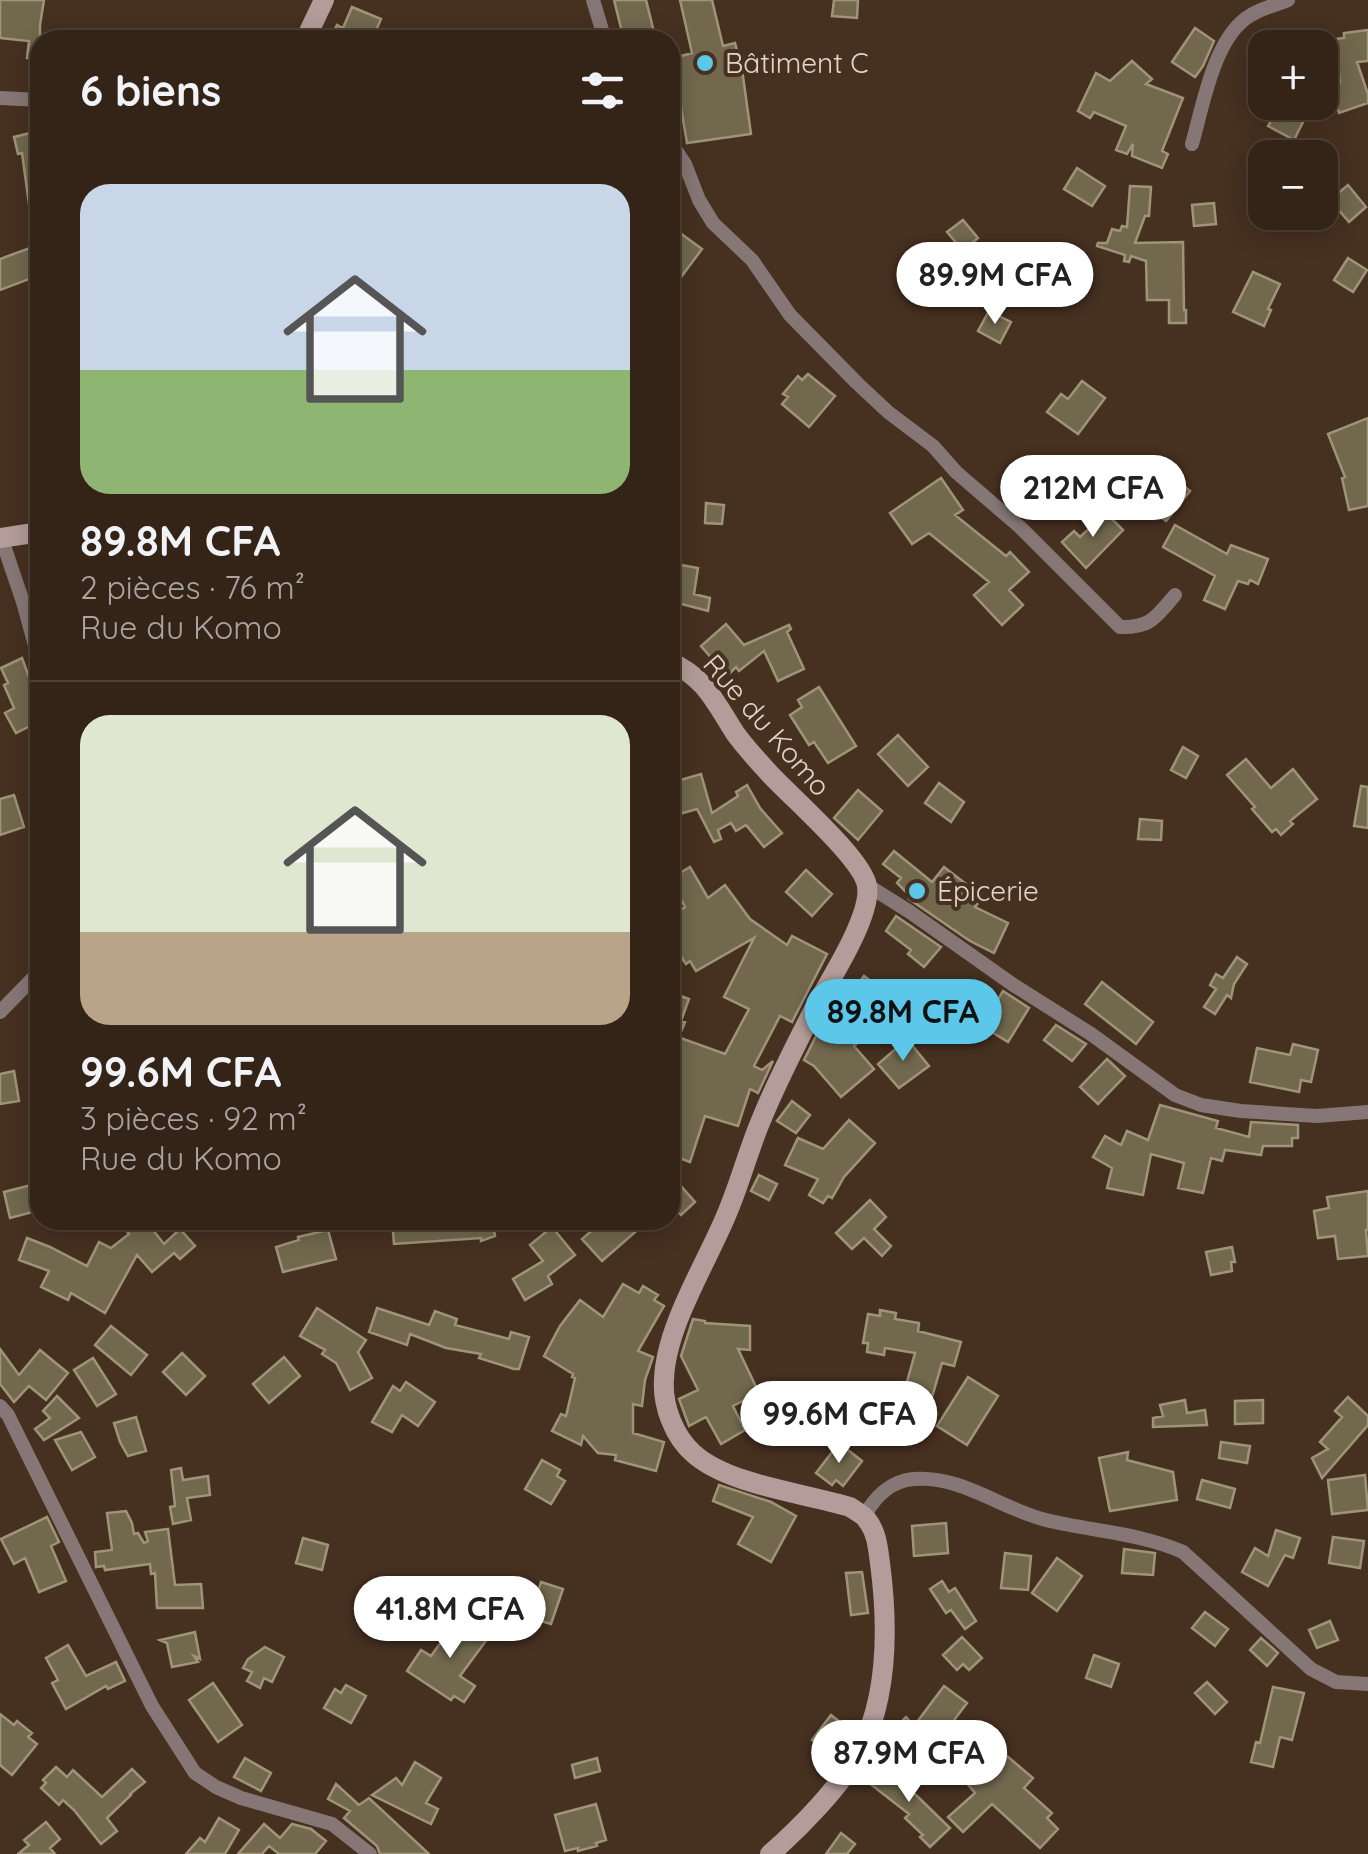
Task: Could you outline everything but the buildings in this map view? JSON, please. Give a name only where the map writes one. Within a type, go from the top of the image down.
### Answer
[{"type":"street","points":[[310,30],[324,0]]},
{"type":"street","points":[[593,0],[602,30]]},
{"type":"street","points":[[1192,144],[1217,60],[1236,26],[1251,15],[1288,0]]},
{"type":"street","points":[[0,98],[30,100]]},
{"type":"street","points":[[680,155],[713,223],[752,260],[790,315],[867,393],[933,446],[956,472],[1020,527],[1120,627],[1150,624],[1175,595]]},
{"type":"street","points":[[30,534],[1,538],[30,625]]},
{"type":"street","name":"Rue du Komo","points":[[680,667],[716,698],[736,735],[785,791],[854,859],[867,885]]},
{"type":"street","points":[[770,1854],[806,1820],[850,1767],[861,1750],[876,1708],[884,1661],[883,1588],[877,1542],[865,1515],[840,1504],[747,1480],[717,1469],[692,1453],[674,1426],[667,1406],[666,1355],[728,1212],[760,1122],[865,913],[867,885],[1091,1034],[1176,1096],[1201,1106],[1241,1112],[1317,1116],[1368,1112]]},
{"type":"street","points":[[0,1012],[30,982]]},
{"type":"street","points":[[0,1406],[8,1415],[152,1706],[195,1773],[216,1788],[241,1798],[332,1824],[370,1854]]},
{"type":"street","points":[[865,1515],[878,1496],[894,1484],[925,1479],[967,1488],[1046,1520],[1162,1542],[1183,1552],[1311,1669],[1336,1682],[1368,1684]]},
{"type":"place","name":"Bâtiment C","points":[[705,63]]},
{"type":"place","name":"Épicerie","points":[[917,891]]}]
